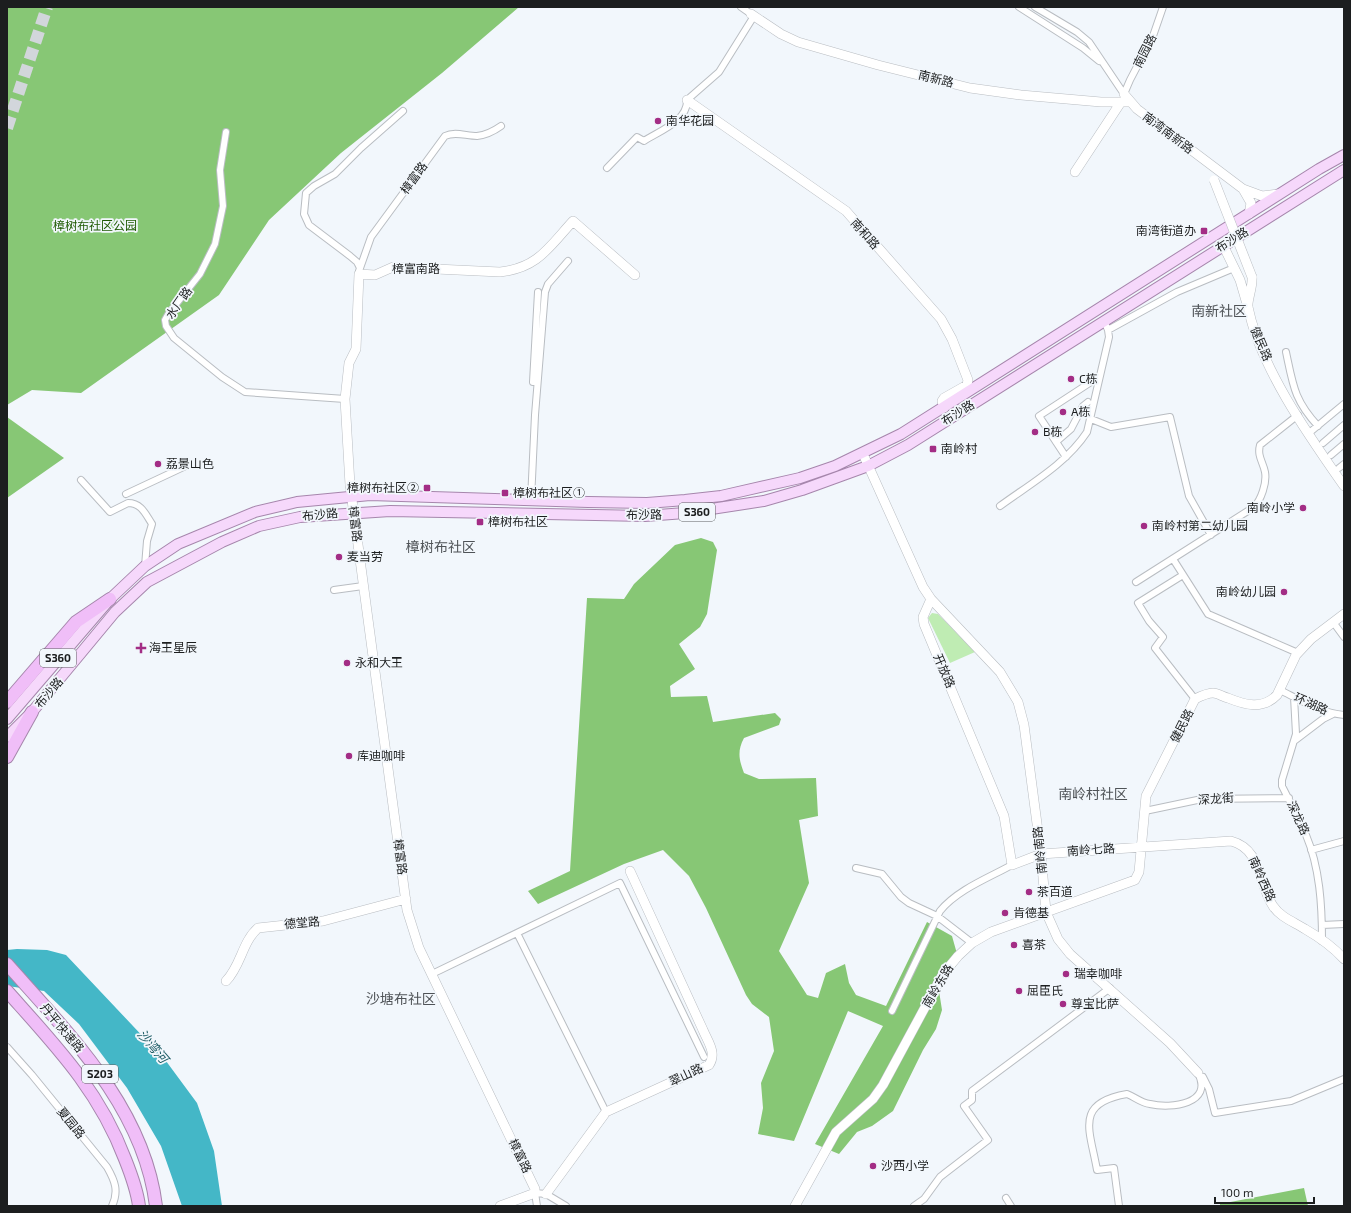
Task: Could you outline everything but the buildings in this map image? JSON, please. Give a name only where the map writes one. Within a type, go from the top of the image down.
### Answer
[{"type":"highway","points":[[7,702],[76,622],[110,599]]},
{"type":"highway","points":[[7,757],[32,712]]},
{"type":"highway","name":"丹平快速路","points":[[7,964],[75,1040],[117,1099],[146,1164],[154,1191],[156,1206]]},
{"type":"highway","name":"丹平快速路","points":[[7,991],[82,1078],[114,1131],[129,1170],[139,1206]]},
{"type":"highway","points":[[129,1170],[136,1206]]},
{"type":"main road","name":"布沙路","points":[[7,719],[110,599],[145,566],[178,544],[255,512],[297,502],[351,495],[647,503],[721,496],[800,478],[835,466],[863,454],[901,434],[1344,155]]},
{"type":"main road","name":"布沙路","points":[[7,737],[32,712],[116,612],[147,582],[222,542],[259,526],[300,517],[353,512],[390,511],[645,516],[685,513],[764,501],[831,481],[868,466],[908,445],[1106,325],[1223,245],[1344,170]]},
{"type":"main road","points":[[297,502],[300,517]]},
{"type":"street","points":[[607,168],[638,137],[644,141],[681,117],[686,111],[687,100],[719,72],[753,15],[741,7]]},
{"type":"street","name":"南湾南新路","points":[[1019,7],[1083,48],[1104,66]]},
{"type":"street","name":"南湾南新路","points":[[1034,7],[1077,32],[1089,42],[1122,98],[1131,102],[1137,109],[1244,189],[1262,196],[1280,194]]},
{"type":"street","name":"南园路","points":[[1122,98],[1154,36],[1163,7]]},
{"type":"street","name":"南新路","points":[[753,15],[781,34],[798,42],[878,65],[970,88],[1021,95],[1101,102],[1122,98]]},
{"type":"street","points":[[1075,172],[1122,98]]},
{"type":"street","name":"南和路","points":[[687,100],[846,211],[941,319],[952,339],[968,380],[967,385],[944,398],[942,401],[944,408]]},
{"type":"street","points":[[351,495],[345,399],[349,363],[356,349],[359,271],[357,262],[309,225],[306,221],[304,205],[306,193],[314,186],[335,174],[361,148],[403,111]]},
{"type":"street","name":"樟富路","points":[[359,271],[371,237],[445,136],[452,133],[478,136],[491,133],[501,126]]},
{"type":"street","name":"水厂路","points":[[226,132],[220,170],[223,206],[215,244],[200,274],[169,313],[165,320],[166,326],[174,338],[193,354],[233,385],[245,392],[345,399]]},
{"type":"street","name":"健民路","points":[[1212,165],[1214,180],[1252,277],[1248,304],[1255,331],[1285,395],[1344,486]]},
{"type":"street","points":[[1244,189],[1251,203],[1249,214]]},
{"type":"street","name":"樟富南路","points":[[359,271],[375,275],[393,266],[500,272],[516,270],[534,262],[573,221],[635,275]]},
{"type":"street","points":[[1223,245],[1244,289],[1248,304]]},
{"type":"street","points":[[529,500],[534,415],[545,292],[548,284],[568,261]]},
{"type":"street","points":[[1000,506],[1056,466],[1083,438],[1091,419],[1109,337],[1106,325],[1177,292],[1234,268]]},
{"type":"street","points":[[529,500],[538,292]]},
{"type":"street","points":[[1286,352],[1298,401],[1318,426]]},
{"type":"street","points":[[1288,362],[1296,363]]},
{"type":"street","points":[[1066,457],[1039,416],[1082,386],[1091,382]]},
{"type":"street","points":[[1056,442],[1067,434],[1075,424],[1083,406],[1088,402]]},
{"type":"street","points":[[1309,433],[1344,404]]},
{"type":"street","points":[[1071,416],[1075,424]]},
{"type":"street","points":[[1136,582],[1211,535],[1254,507],[1259,502],[1265,477],[1265,471],[1259,458],[1260,445],[1298,416]]},
{"type":"street","points":[[1091,419],[1111,426],[1170,417],[1190,496],[1211,535]]},
{"type":"street","points":[[1322,444],[1344,425]]},
{"type":"street","points":[[1331,455],[1344,444]]},
{"type":"street","points":[[863,454],[923,586],[931,599]]},
{"type":"street","points":[[126,494],[190,464]]},
{"type":"street","points":[[81,480],[110,512],[128,503],[138,505],[143,509],[152,524],[147,541],[145,566]]},
{"type":"street","name":"樟富路","points":[[351,495],[406,899],[414,936],[532,1181],[535,1193]]},
{"type":"street","points":[[1173,559],[1208,614],[1298,653]]},
{"type":"street","points":[[1183,576],[1138,603],[1149,621],[1163,637],[1155,648],[1195,699]]},
{"type":"street","points":[[334,590],[363,586]]},
{"type":"street","name":"南岭南路","points":[[931,599],[1000,672],[1018,702],[1024,725],[1041,854],[1046,912],[1058,939],[1070,954],[1170,1043],[1198,1073]]},
{"type":"street","name":"开放路","points":[[931,599],[923,617],[924,624],[1004,816],[1012,865]]},
{"type":"street","name":"健民路","points":[[1141,847],[1146,796],[1195,699],[1214,693],[1238,702],[1253,705],[1265,704],[1273,700],[1280,690],[1298,653],[1311,639],[1344,614]]},
{"type":"street","points":[[1333,622],[1344,637]]},
{"type":"street","name":"环湖路","points":[[1280,690],[1333,714],[1344,715]]},
{"type":"street","name":"深龙路","points":[[1294,697],[1294,741],[1282,780],[1307,836],[1311,850],[1322,904],[1322,941]]},
{"type":"street","points":[[1294,741],[1333,714]]},
{"type":"street","name":"深龙街","points":[[1145,812],[1202,799],[1289,798]]},
{"type":"street","name":"南岭西路","points":[[1141,847],[1231,841],[1240,843],[1253,856],[1273,906],[1290,921],[1304,928],[1344,959]]},
{"type":"street","points":[[1311,850],[1344,841]]},
{"type":"street","name":"南岭七路","points":[[1041,854],[1141,847]]},
{"type":"street","name":"南岭东路","points":[[794,1206],[836,1132],[874,1099],[943,974],[958,956],[972,943],[991,932],[1132,882],[1139,872],[1141,847]]},
{"type":"street","points":[[892,1010],[937,916],[947,902],[1012,865],[1041,854]]},
{"type":"street","points":[[856,868],[882,874],[905,900],[937,916],[972,943]]},
{"type":"street","name":"翠山路","points":[[546,1194],[606,1112],[709,1065],[713,1059],[712,1050],[630,871]]},
{"type":"street","points":[[432,974],[620,883],[704,1057]]},
{"type":"street","name":"德堂路","points":[[226,981],[234,970],[248,939],[258,928],[323,922],[406,899]]},
{"type":"street","points":[[1322,925],[1344,924]]},
{"type":"street","points":[[517,933],[606,1112]]},
{"type":"street","points":[[914,1206],[924,1199],[940,1177],[988,1140],[964,1106],[972,1100],[972,1091],[1110,988]]},
{"type":"street","name":"夏园路","points":[[7,1047],[107,1166],[116,1182],[116,1197],[112,1206]]},
{"type":"street","points":[[1198,1073],[1205,1079],[1216,1113],[1291,1101],[1344,1079]]},
{"type":"street","points":[[1119,1206],[1114,1168],[1097,1170],[1088,1120],[1092,1109],[1101,1102],[1127,1094],[1150,1104],[1179,1104],[1193,1100],[1199,1096],[1203,1087],[1198,1073]]},
{"type":"street","points":[[535,1193],[537,1206]]},
{"type":"street","points":[[500,1206],[535,1193],[546,1194],[566,1206]]},
{"type":"street","points":[[1006,1198],[1011,1206]]},
{"type":"green space","name":"樟树布社区公园","points":[[7,7],[519,7],[442,73],[341,153],[269,220],[219,295],[81,393],[32,390],[7,405]]},
{"type":"green space","points":[[7,417],[64,458],[7,498]]},
{"type":"green space","points":[[701,538],[713,542],[717,550],[707,614],[700,627],[679,644],[695,669],[670,686],[671,697],[707,696],[713,722],[775,713],[781,719],[779,725],[744,738],[740,747],[740,756],[744,773],[759,779],[816,778],[818,816],[799,820],[809,883],[779,951],[807,995],[818,998],[826,973],[845,964],[849,983],[856,995],[886,1006],[927,922],[952,936],[959,961],[939,991],[942,1010],[936,1029],[923,1050],[893,1111],[872,1126],[857,1132],[839,1154],[815,1144],[883,1026],[848,1011],[794,1141],[758,1134],[763,1108],[761,1083],[774,1051],[769,1017],[752,1004],[746,995],[706,908],[689,876],[663,850],[624,864],[538,904],[528,891],[570,871],[587,598],[624,599],[634,584],[675,545]]},
{"type":"green space","points":[[932,613],[938,614],[975,652],[950,663],[928,618]]},
{"type":"green space","points":[[1304,1188],[1308,1206],[1220,1206],[1220,1204]]},
{"type":"water","points":[[7,950],[47,950],[66,955],[166,1061],[197,1103],[214,1151],[222,1206],[182,1206],[161,1146],[127,1088],[79,1024],[44,991],[7,986]]},
{"type":"tunnel","points":[[7,128],[47,7]]},
{"type":"place","name":"南华花园","points":[[658,121]]},
{"type":"place","name":"南湾街道办","points":[[1204,231]]},
{"type":"place","name":"C栋","points":[[1071,379]]},
{"type":"place","name":"A栋","points":[[1063,412]]},
{"type":"place","name":"B栋","points":[[1035,432]]},
{"type":"place","name":"南岭村","points":[[933,449]]},
{"type":"place","name":"荔景山色","points":[[158,464]]},
{"type":"place","name":"樟树布社区②","points":[[427,488]]},
{"type":"place","name":"樟树布社区①","points":[[505,493]]},
{"type":"place","name":"南岭小学","points":[[1303,508]]},
{"type":"place","name":"樟树布社区","points":[[480,522]]},
{"type":"place","name":"南岭村第二幼儿园","points":[[1144,526]]},
{"type":"place","name":"麦当劳","points":[[339,557]]},
{"type":"place","name":"南岭幼儿园","points":[[1284,592]]},
{"type":"place","name":"海王星辰","points":[[141,648]]},
{"type":"place","name":"永和大王","points":[[347,663]]},
{"type":"place","name":"库迪咖啡","points":[[349,756]]},
{"type":"place","name":"茶百道","points":[[1029,892]]},
{"type":"place","name":"肯德基","points":[[1005,913]]},
{"type":"place","name":"喜茶","points":[[1014,945]]},
{"type":"place","name":"瑞幸咖啡","points":[[1066,974]]},
{"type":"place","name":"屈臣氏","points":[[1019,991]]},
{"type":"place","name":"尊宝比萨","points":[[1063,1004]]},
{"type":"place","name":"沙西小学","points":[[873,1166]]},
{"type":"district","name":"南新社区","points":[[1219,311]]},
{"type":"district","name":"樟树布社区","points":[[441,547]]},
{"type":"district","name":"南岭村社区","points":[[1093,794]]},
{"type":"district","name":"沙塘布社区","points":[[401,999]]},
{"type":"water label","name":"沙湾河","points":[[153,1046]]}]
